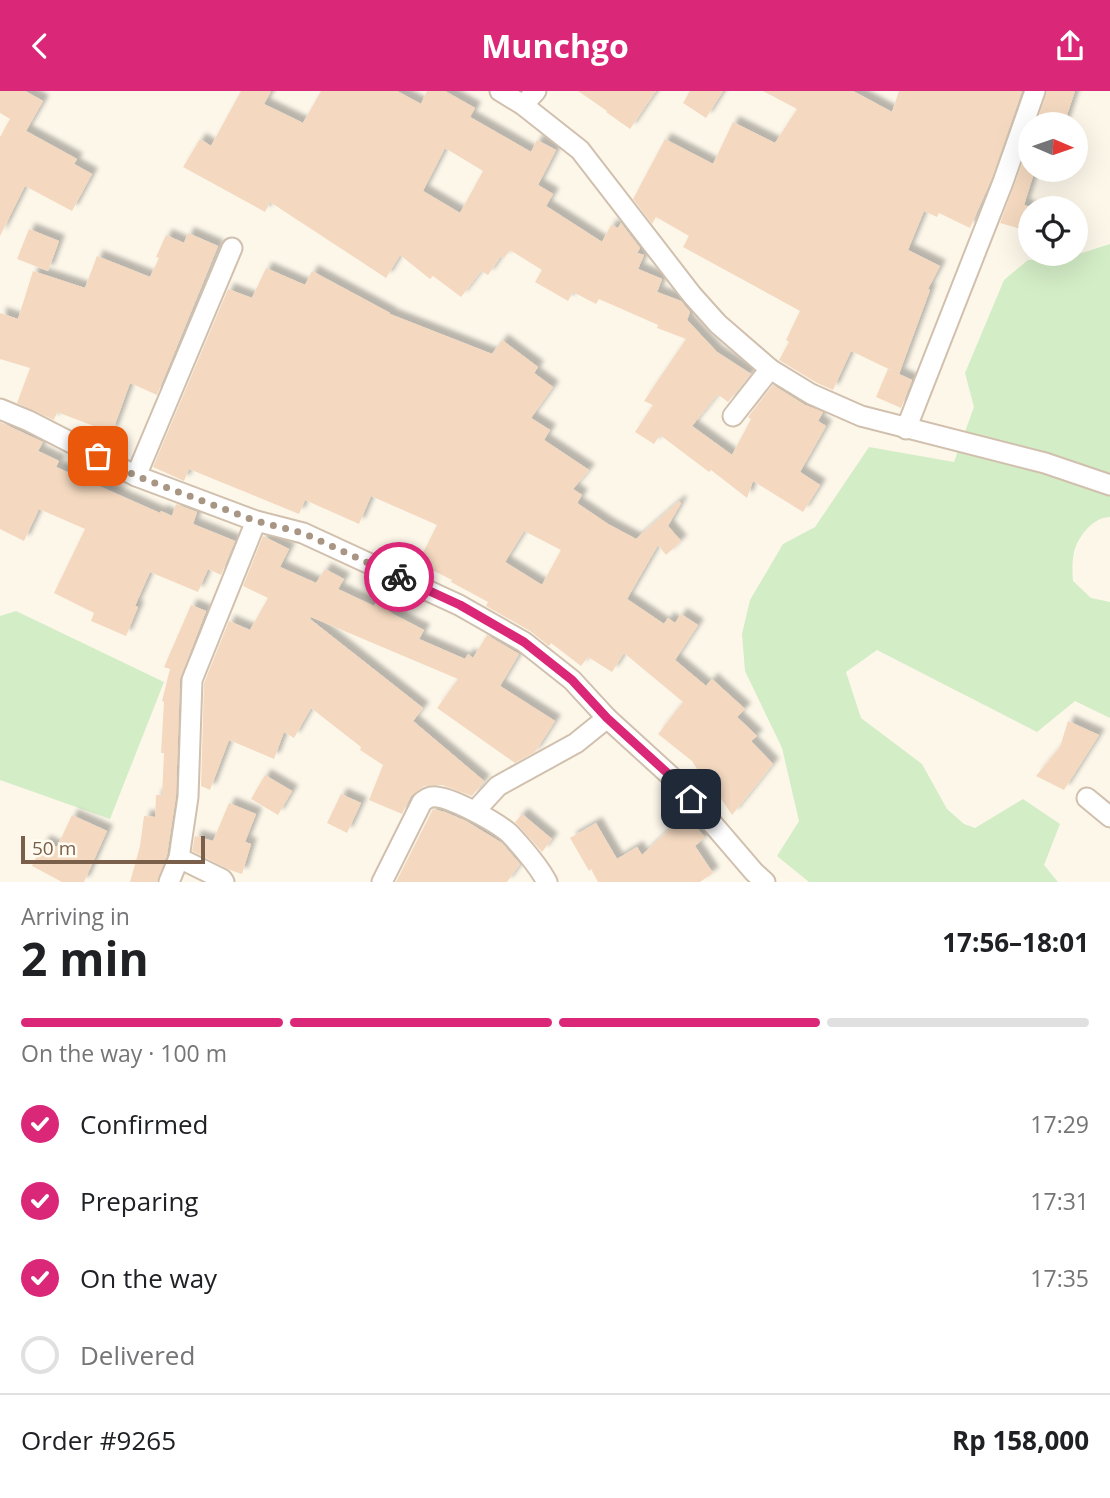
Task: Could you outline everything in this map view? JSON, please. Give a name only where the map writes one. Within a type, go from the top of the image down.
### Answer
[{"type":"street","points":[[500,91],[530,98],[580,150],[692,295],[718,324],[770,369],[825,401],[861,416],[1045,463],[1110,485]]},
{"type":"street","points":[[906,429],[1003,182],[1035,91]]},
{"type":"street","points":[[136,476],[232,248]]},
{"type":"street","points":[[733,416],[770,369]]},
{"type":"street","points":[[0,409],[136,476],[256,521],[303,533],[460,605],[534,650],[572,680],[607,718],[675,780],[765,882]]},
{"type":"street","points":[[169,882],[179,858],[188,797],[192,680],[256,521]]},
{"type":"street","points":[[475,811],[498,786],[576,743],[607,718]]},
{"type":"street","points":[[382,882],[422,802],[428,797],[444,799],[475,811],[508,833],[547,882]]},
{"type":"street","points":[[1087,798],[1110,817]]},
{"type":"street","points":[[179,858],[224,882]]},
{"type":"green space","points":[[1110,244],[1110,517],[1094,522],[1082,536],[1075,550],[1072,567],[1073,581],[1091,598],[1110,602],[1110,718],[1075,701],[1037,732],[877,650],[846,672],[861,718],[922,764],[947,809],[964,824],[975,828],[1023,799],[1060,824],[1044,865],[1058,882],[809,882],[777,856],[799,821],[782,748],[745,671],[742,634],[750,600],[783,544],[815,527],[869,447],[954,462],[974,407],[965,373],[1004,280],[1021,266],[1088,266],[1088,251]]},
{"type":"green space","points":[[16,611],[164,682],[110,819],[0,780],[0,616]]},
{"type":"building","points":[[0,91],[25,91],[43,101],[26,131],[77,159],[74,164],[92,174],[72,211],[25,186],[0,236],[0,137],[10,119],[0,113]]},
{"type":"building","points":[[241,91],[271,91],[264,104],[303,123],[321,91],[397,91],[421,104],[427,91],[445,91],[475,108],[470,117],[531,152],[537,140],[556,150],[538,185],[553,194],[546,206],[602,242],[611,225],[618,228],[621,223],[640,248],[637,253],[644,255],[638,269],[662,279],[657,292],[681,301],[690,312],[687,320],[717,352],[751,374],[728,402],[717,395],[692,426],[732,455],[751,419],[748,417],[773,385],[805,405],[823,412],[818,421],[826,426],[800,472],[820,485],[803,512],[753,481],[747,498],[660,435],[654,444],[635,432],[653,405],[644,401],[686,339],[657,328],[658,325],[599,299],[596,304],[573,292],[568,301],[535,282],[542,270],[510,250],[504,258],[501,256],[488,275],[481,271],[461,297],[433,276],[430,279],[400,255],[386,278],[270,202],[265,212],[183,167],[200,139],[211,146]],"holes":[[[445,148],[483,171],[460,213],[423,191]]]},
{"type":"building","points":[[578,91],[656,91],[630,129]]},
{"type":"building","points":[[690,91],[723,91],[706,118],[683,103]]},
{"type":"building","points":[[763,91],[853,91],[892,112],[899,91],[1022,91],[992,178],[970,228],[939,213],[937,217],[924,211],[908,250],[940,266],[928,289],[930,290],[899,374],[851,351],[833,390],[779,360],[789,342],[786,340],[800,311],[683,247],[689,236],[656,217],[652,224],[633,199],[665,139],[713,164],[733,122],[775,143],[797,109]]},
{"type":"building","points":[[1047,91],[1075,91],[1068,112],[1040,112]]},
{"type":"building","points":[[1018,175],[1018,182],[1031,182],[1027,196],[1018,196],[1018,228],[1000,223]]},
{"type":"building","points":[[29,229],[59,241],[48,271],[17,259]]},
{"type":"building","points":[[188,233],[218,246],[157,395],[130,383],[112,433],[57,412],[54,420],[17,403],[30,368],[0,359],[0,313],[18,319],[33,271],[85,288],[97,256],[150,277],[166,235],[184,243]]},
{"type":"building","points":[[266,268],[305,285],[312,271],[390,314],[492,354],[502,340],[538,367],[534,373],[553,387],[531,418],[550,430],[544,440],[589,470],[573,489],[582,495],[577,503],[636,539],[679,501],[681,503],[668,526],[681,541],[666,555],[658,545],[627,599],[664,624],[668,618],[675,623],[681,614],[698,625],[675,660],[706,686],[712,679],[745,709],[737,717],[757,736],[751,741],[773,764],[732,815],[710,782],[707,785],[692,761],[658,734],[683,702],[624,653],[612,672],[588,657],[581,666],[551,643],[549,646],[530,631],[486,606],[488,602],[418,563],[437,525],[371,496],[359,524],[305,500],[299,514],[189,469],[184,481],[153,467],[228,289],[252,298]],"holes":[[[524,531],[561,550],[542,585],[505,562]]]},
{"type":"building","points":[[888,369],[912,380],[901,408],[876,397]]},
{"type":"building","points":[[0,422],[43,442],[38,451],[59,461],[56,467],[160,513],[161,511],[172,516],[176,504],[197,512],[193,524],[235,541],[221,575],[208,569],[198,592],[150,572],[135,606],[138,607],[126,636],[91,621],[94,613],[54,593],[85,529],[39,509],[24,541],[0,529]]},
{"type":"building","points":[[263,536],[289,549],[280,567],[316,583],[325,569],[344,579],[338,589],[374,606],[376,603],[424,630],[419,639],[465,659],[468,654],[473,658],[487,635],[519,654],[500,686],[555,721],[535,752],[515,763],[437,708],[458,679],[311,617],[310,619],[423,708],[413,721],[484,781],[472,796],[442,785],[424,786],[411,796],[402,814],[369,800],[383,765],[360,750],[361,747],[311,708],[294,738],[284,732],[274,759],[229,740],[210,790],[201,786],[204,683],[229,621],[250,630],[268,598],[243,586]]},
{"type":"building","points":[[191,605],[206,611],[180,679],[176,796],[167,855],[157,882],[130,882],[140,846],[144,816],[155,817],[156,795],[162,795],[162,701],[170,669],[164,667]]},
{"type":"building","points":[[1068,721],[1099,735],[1064,790],[1036,776],[1060,747]]},
{"type":"building","points":[[265,775],[292,791],[278,815],[251,799]]},
{"type":"building","points":[[341,794],[361,803],[347,833],[327,823]]},
{"type":"building","points":[[229,803],[256,814],[245,842],[251,844],[242,874],[192,851],[195,836],[213,841]]},
{"type":"building","points":[[433,809],[466,821],[502,843],[520,864],[507,882],[396,882]]},
{"type":"building","points":[[522,814],[552,839],[542,852],[515,822]]},
{"type":"building","points":[[72,815],[107,831],[84,882],[62,882],[32,866],[44,841],[57,847]]},
{"type":"building","points":[[685,815],[705,837],[695,846],[713,873],[700,882],[598,882],[570,838],[596,823],[617,859],[637,847],[642,855]]},
{"type":"way so far","points":[[98,456],[136,476],[256,521],[303,533],[399,577]]},
{"type":"route","points":[[399,577],[460,605],[524,642],[572,680],[607,718],[675,780],[691,799]]}]
